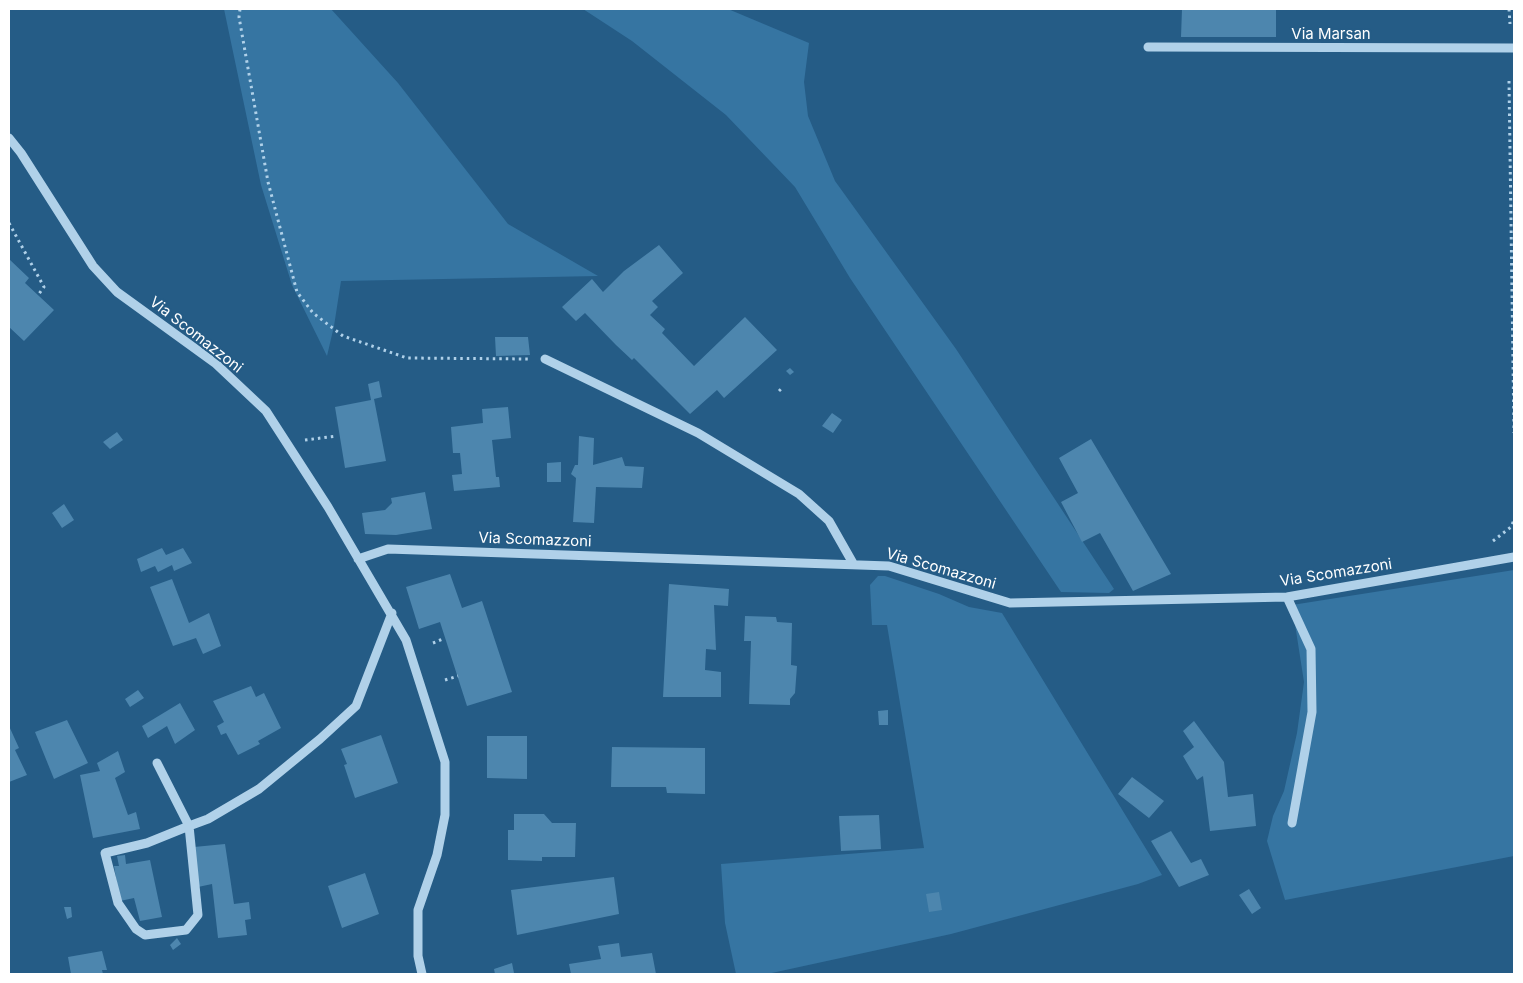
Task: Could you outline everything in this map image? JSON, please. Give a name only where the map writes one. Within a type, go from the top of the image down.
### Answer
[{"type":"street","name":"Via Marsan","points":[[1148,47],[1514,48]]},
{"type":"street","name":"Via Scomazzoni","points":[[9,138],[92,266],[117,292],[214,363],[266,411],[328,507],[392,613],[406,640],[431,714],[444,762],[445,815],[437,855],[418,910],[418,956],[422,974]]},
{"type":"street","points":[[545,359],[698,432],[799,494],[829,521],[854,565]]},
{"type":"street","name":"Via Scomazzoni","points":[[358,559],[388,549],[889,566],[1010,603],[1287,597],[1514,557]]},
{"type":"street","points":[[1287,597],[1311,649],[1312,712],[1292,823]]},
{"type":"street","points":[[157,763],[189,826],[198,915],[186,930],[145,935],[136,929],[118,904],[105,853],[147,843],[189,826],[208,819],[260,789],[320,739],[356,706],[392,613]]},
{"type":"path","points":[[240,9],[239,17],[268,182],[297,292],[312,313],[343,336],[407,358],[545,359]]},
{"type":"path","points":[[1509,9],[1510,24]]},
{"type":"path","points":[[1509,81],[1514,433]]},
{"type":"path","points":[[9,223],[44,287],[38,295]]},
{"type":"path","points":[[779,391],[783,387]]},
{"type":"path","points":[[305,440],[337,436]]},
{"type":"path","points":[[1493,541],[1511,526],[1514,520]]},
{"type":"path","points":[[433,643],[445,638]]},
{"type":"path","points":[[445,680],[458,676]]},
{"type":"shaded area","points":[[224,9],[331,9],[398,83],[508,224],[598,276],[341,281],[327,356],[292,285],[261,185]]},
{"type":"shaded area","points":[[583,9],[728,9],[809,43],[804,82],[808,116],[835,181],[956,349],[1114,589],[1109,593],[1061,592],[850,278],[795,187],[726,115],[632,41]]},
{"type":"shaded area","points":[[1514,570],[1514,856],[1285,900],[1267,841],[1273,816],[1284,791],[1297,733],[1304,682],[1292,605]]},
{"type":"shaded area","points":[[878,576],[885,576],[939,594],[969,607],[1002,613],[1162,875],[1138,884],[951,934],[767,974],[736,974],[725,923],[721,864],[924,848],[887,625],[872,625],[870,585]]},
{"type":"building","points":[[1182,9],[1276,9],[1276,37],[1181,37]]},
{"type":"building","points":[[659,245],[683,273],[652,301],[658,307],[650,315],[665,329],[662,333],[694,366],[745,317],[777,350],[724,398],[717,390],[690,414],[634,358],[632,360],[616,345],[585,313],[576,321],[562,307],[592,279],[603,292],[624,271]]},
{"type":"building","points":[[9,259],[29,278],[25,283],[54,310],[24,341],[9,327]]},
{"type":"building","points":[[495,337],[528,337],[530,355],[496,356]]},
{"type":"building","points":[[790,368],[794,372],[790,375],[786,371]]},
{"type":"building","points":[[379,381],[382,397],[374,399],[386,461],[345,468],[335,407],[371,400],[368,384]]},
{"type":"building","points":[[508,407],[511,438],[492,440],[496,477],[499,477],[500,487],[454,491],[452,475],[462,474],[460,453],[453,453],[451,427],[483,423],[482,409]]},
{"type":"building","points":[[832,413],[842,420],[833,433],[822,426]]},
{"type":"building","points":[[117,432],[123,440],[110,449],[103,442]]},
{"type":"building","points":[[579,436],[594,438],[593,465],[622,457],[625,466],[644,467],[642,488],[596,487],[594,523],[573,522],[576,478],[571,474],[575,465],[578,465]]},
{"type":"building","points":[[1091,439],[1171,574],[1133,591],[1100,533],[1082,542],[1061,502],[1078,493],[1059,458]]},
{"type":"building","points":[[561,462],[561,482],[547,482],[547,463]]},
{"type":"building","points":[[425,492],[432,529],[396,535],[365,534],[362,513],[385,510],[392,503],[391,498]]},
{"type":"building","points":[[64,504],[74,520],[62,528],[52,513]]},
{"type":"building","points":[[162,548],[166,555],[183,548],[192,563],[174,571],[172,565],[158,572],[155,566],[141,572],[137,559]]},
{"type":"building","points":[[450,574],[462,608],[482,601],[512,692],[467,706],[440,622],[419,629],[406,587]]},
{"type":"building","points":[[172,579],[189,623],[209,613],[221,646],[203,654],[196,638],[173,646],[150,587]]},
{"type":"building","points":[[669,584],[729,589],[728,606],[714,605],[716,650],[706,649],[705,670],[721,672],[721,697],[663,697]]},
{"type":"building","points":[[745,616],[776,617],[777,622],[792,623],[791,665],[797,666],[795,693],[790,699],[790,705],[749,704],[751,641],[744,641]]},
{"type":"building","points":[[251,686],[256,697],[264,693],[281,728],[258,741],[260,744],[238,755],[226,733],[221,735],[217,726],[224,722],[213,701]]},
{"type":"building","points":[[138,690],[144,698],[130,707],[125,699]]},
{"type":"building","points":[[180,703],[195,730],[175,744],[167,726],[148,738],[142,726]]},
{"type":"building","points":[[888,710],[888,725],[879,725],[878,711]]},
{"type":"building","points":[[67,720],[88,763],[54,779],[35,732]]},
{"type":"building","points":[[1194,721],[1224,762],[1228,797],[1253,794],[1256,826],[1210,831],[1203,776],[1197,780],[1183,756],[1194,747],[1183,731]]},
{"type":"building","points":[[9,726],[19,748],[15,750],[27,775],[9,782]]},
{"type":"building","points":[[381,735],[398,783],[355,798],[344,765],[347,764],[341,749]]},
{"type":"building","points":[[487,736],[527,736],[527,779],[487,778]]},
{"type":"building","points":[[612,747],[705,748],[705,794],[667,793],[666,787],[611,787]]},
{"type":"building","points":[[118,751],[125,772],[115,778],[128,815],[136,812],[140,829],[93,838],[80,775],[100,771],[97,763]]},
{"type":"building","points":[[1132,777],[1164,801],[1149,818],[1118,794]]},
{"type":"building","points":[[514,814],[544,814],[552,823],[576,823],[575,857],[542,857],[542,861],[508,860],[508,830],[514,830]]},
{"type":"building","points":[[879,815],[881,849],[841,851],[839,816]]},
{"type":"building","points":[[1171,831],[1191,863],[1201,859],[1209,875],[1179,887],[1151,841]]},
{"type":"building","points":[[225,844],[234,904],[249,902],[251,919],[245,920],[247,935],[218,938],[212,884],[198,887],[194,847]]},
{"type":"building","points":[[125,855],[126,864],[150,860],[162,917],[140,921],[134,898],[120,901],[114,866],[119,866],[117,856]]},
{"type":"building","points":[[365,873],[379,914],[342,928],[328,886]]},
{"type":"building","points":[[614,877],[619,914],[517,935],[511,890]]},
{"type":"building","points":[[1249,889],[1261,908],[1252,914],[1239,895]]},
{"type":"building","points":[[939,892],[942,910],[929,912],[926,894]]},
{"type":"building","points":[[64,907],[71,907],[72,917],[67,919]]},
{"type":"building","points":[[177,938],[181,944],[173,950],[170,945]]},
{"type":"building","points":[[619,943],[621,957],[652,953],[656,974],[571,974],[569,964],[601,959],[598,946]]},
{"type":"building","points":[[102,951],[107,970],[102,970],[103,974],[71,974],[68,957]]},
{"type":"building","points":[[512,963],[514,973],[495,974],[494,969]]}]
